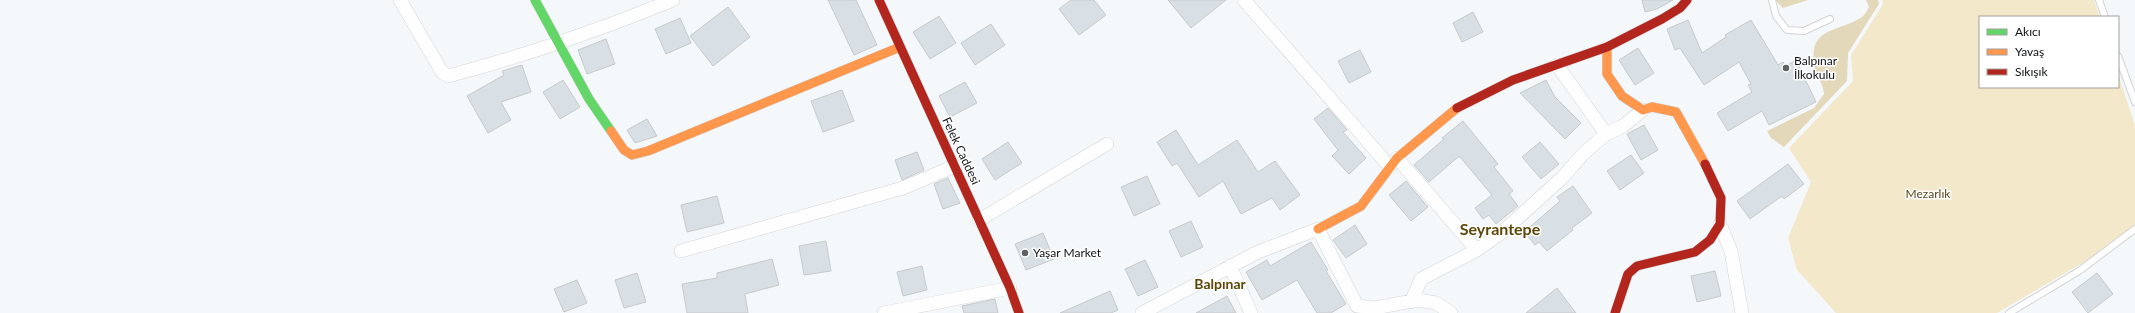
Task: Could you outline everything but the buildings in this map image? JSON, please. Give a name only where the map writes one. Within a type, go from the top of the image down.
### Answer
[{"type":"street","points":[[400,0],[442,72],[448,76],[515,58],[560,43],[673,0]]},
{"type":"street","points":[[535,0],[560,43],[589,99],[624,150],[632,155],[648,151],[900,48]]},
{"type":"street","name":"Felek Caddesi","points":[[879,0],[1010,288],[1019,313]]},
{"type":"street","points":[[1244,0],[1476,250]]},
{"type":"street","points":[[1142,313],[1258,252],[1318,230],[1360,206],[1393,162],[1454,110],[1513,80],[1607,47],[1662,19],[1680,8],[1687,0]]},
{"type":"street","points":[[1607,47],[1607,74],[1622,96],[1643,110]]},
{"type":"street","points":[[1557,65],[1606,134]]},
{"type":"street","points":[[1412,302],[1421,279],[1476,250],[1500,233],[1562,178],[1584,153],[1606,134],[1623,126],[1643,110],[1652,107],[1676,112],[1699,152],[1721,198],[1720,224],[1731,251],[1742,313]]},
{"type":"street","points":[[979,220],[1107,144]]},
{"type":"street","points":[[681,251],[903,188],[955,166]]},
{"type":"street","points":[[1615,313],[1628,274],[1637,266],[1695,252],[1710,240],[1720,224]]},
{"type":"street","points":[[1318,230],[1357,310],[1418,300],[1436,303],[1451,313]]},
{"type":"street","points":[[1230,266],[1251,313]]},
{"type":"street","points":[[884,313],[1010,288]]},
{"type":"lane","points":[[1772,0],[1776,16],[1787,30],[1804,31],[1830,20]]},
{"type":"lane","points":[[2099,0],[2104,16]]},
{"type":"lane","points":[[2119,59],[2135,102]]},
{"type":"lane","points":[[2009,313],[2079,271],[2135,229]]},
{"type":"green space","name":"Mezarlık","points":[[1882,0],[2094,0],[2100,16],[1979,16],[1979,88],[2119,88],[2119,76],[2135,126],[2135,224],[2115,244],[1997,313],[1836,313],[1797,270],[1788,238],[1811,182],[1789,148],[1853,81],[1851,55],[1883,4]]},
{"type":"shaded area","points":[[1775,0],[1808,0],[1783,8]]},
{"type":"shaded area","points":[[1866,0],[1878,0],[1879,4],[1848,53],[1847,81],[1784,147],[1771,138],[1767,131],[1814,108],[1824,94],[1815,69],[1813,55],[1815,45],[1826,33],[1853,22],[1863,16],[1869,7]]},
{"type":"traffic: fast","points":[[535,0],[589,99],[611,131]]},
{"type":"traffic: slow","points":[[611,131],[624,150],[632,155],[648,151],[900,47]]},
{"type":"traffic: slow","points":[[1607,47],[1607,74],[1622,96],[1643,110],[1652,107],[1676,112],[1705,164]]},
{"type":"traffic: slow","points":[[1318,229],[1361,206],[1397,158],[1457,108]]},
{"type":"traffic: jam","points":[[879,0],[1010,288],[1019,313]]},
{"type":"traffic: jam","points":[[1457,108],[1513,80],[1607,47],[1662,19],[1680,8],[1687,0]]},
{"type":"traffic: jam","points":[[1615,313],[1628,274],[1637,266],[1695,252],[1710,240],[1720,224],[1721,198],[1705,164]]},
{"type":"place","name":"Balpınar İlkokulu","points":[[1786,68]]},
{"type":"place","name":"Yaşar Market","points":[[1025,253]]},
{"type":"district","name":"Seyrantepe","points":[[1500,229]]},
{"type":"district","name":"Balpınar","points":[[1220,284]]}]
